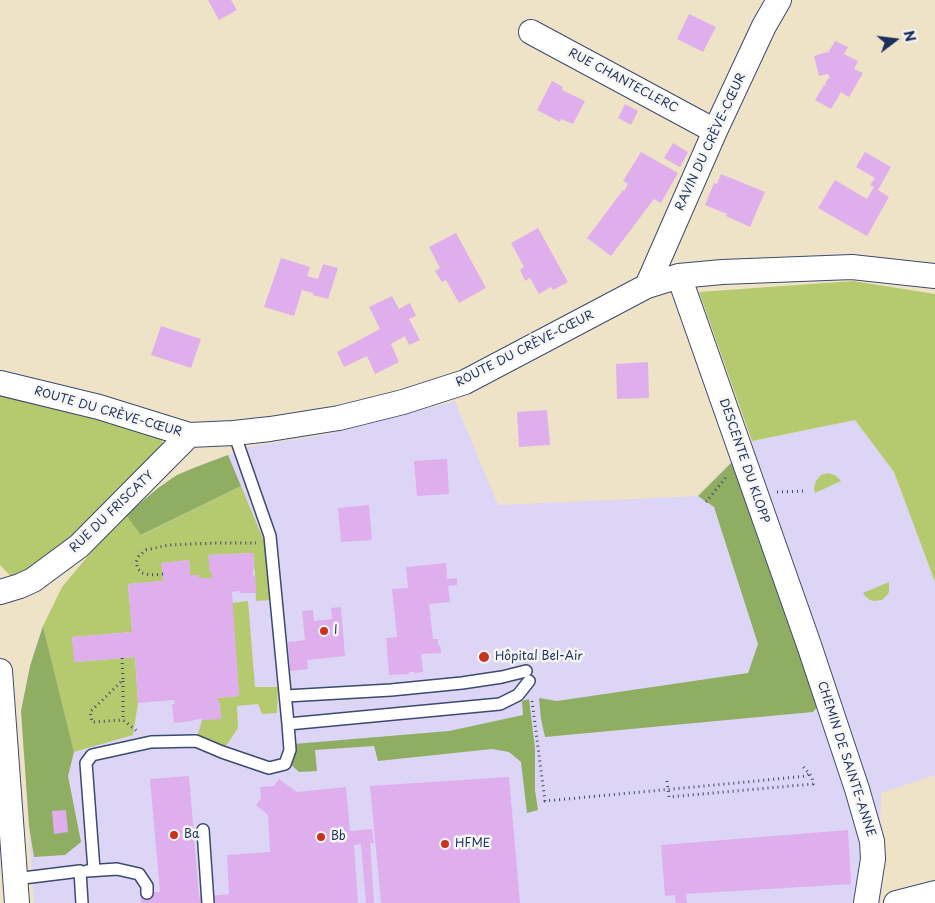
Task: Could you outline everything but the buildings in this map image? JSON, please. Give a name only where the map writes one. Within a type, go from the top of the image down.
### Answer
[{"type":"street","name":"RAVIN DU CRÈVE-CŒUR","points":[[647,286],[715,131],[764,26],[779,0]]},
{"type":"street","name":"RUE CHANTECLERC","points":[[531,32],[715,131]]},
{"type":"street","name":"ROUTE DU CRÈVE-CŒUR","points":[[0,383],[99,407],[190,435],[270,429],[339,418],[403,402],[465,382],[647,286],[679,276],[722,272],[852,267],[935,276]]},
{"type":"street","name":"DESCENTE DU KLOPP","points":[[679,276],[810,645]]},
{"type":"street","name":"RUE DU FRISCATY","points":[[0,592],[33,580],[79,546],[190,435]]},
{"type":"street","name":"CHEMIN DE SAINTE-ANNE","points":[[810,645],[872,841],[873,859],[866,903]]},
{"type":"street","points":[[0,671],[17,903]]},
{"type":"street","points":[[896,903],[935,893]]},
{"type":"lane","points":[[94,870],[86,763],[92,755],[151,742],[196,741],[269,768],[285,764],[290,750],[270,536],[234,433]]},
{"type":"lane","points":[[286,696],[400,689],[502,677],[528,676],[518,695],[500,704],[288,724]]},
{"type":"lane","points":[[203,830],[208,903]]},
{"type":"lane","points":[[15,879],[80,871],[116,869],[139,874],[147,886],[148,893]]},
{"type":"lane","points":[[80,871],[82,903]]},
{"type":"path","points":[[162,574],[150,575],[138,570],[136,562],[139,556],[146,550],[170,545],[271,543]]},
{"type":"path","points":[[122,658],[123,720]]},
{"type":"path","points":[[528,676],[545,801],[806,776],[809,774]]},
{"type":"path","points":[[123,680],[90,712],[92,722],[123,720],[151,742]]},
{"type":"path","points":[[668,781],[669,797],[813,784],[812,777],[802,764]]},
{"type":"shaded area","name":"Hôpital Bel-Air","points":[[455,401],[498,505],[698,496],[752,441],[855,420],[894,472],[935,582],[935,775],[881,793],[878,903],[34,903],[21,711],[35,648],[43,626],[62,587],[126,515],[177,475],[248,447],[324,435]]},
{"type":"green space","points":[[853,281],[935,294],[935,582],[894,472],[855,420],[752,441],[699,292]]},
{"type":"green space","points":[[0,383],[157,425],[167,457],[20,586],[0,565]]},
{"type":"green space","points":[[228,455],[241,486],[141,535],[126,515],[177,475]]},
{"type":"green space","points":[[732,462],[818,706],[813,712],[545,737],[539,698],[557,701],[748,673],[758,644],[714,507],[698,496]]},
{"type":"green space","points":[[829,473],[841,481],[815,493],[816,481],[821,475]]},
{"type":"green space","points":[[241,486],[264,541],[271,600],[256,601],[253,553],[209,555],[212,578],[199,578],[198,575],[190,575],[189,560],[162,563],[163,581],[128,584],[132,632],[72,637],[75,662],[135,657],[138,703],[133,735],[74,752],[43,626],[62,587],[126,515],[142,535]]},
{"type":"green space","points":[[889,582],[889,592],[882,600],[870,600],[863,593]]},
{"type":"green space","points":[[248,601],[255,687],[278,687],[277,713],[262,714],[258,704],[237,706],[238,728],[222,752],[196,741],[202,720],[221,718],[219,701],[216,698],[239,696],[232,603]]},
{"type":"green space","points":[[43,626],[74,752],[68,776],[81,842],[65,855],[34,857],[29,826],[21,711],[30,666]]},
{"type":"green space","points":[[529,699],[535,748],[535,790],[538,810],[527,813],[521,762],[509,752],[492,749],[378,761],[374,746],[315,750],[317,771],[299,772],[289,763],[294,744],[449,731],[523,715],[522,701]]},
{"type":"place","name":"I","points":[[324,631]]},
{"type":"place","name":"Hôpital Bel-Air","points":[[484,657]]},
{"type":"place","name":"Ba","points":[[174,835]]},
{"type":"place","name":"Bb","points":[[321,837]]},
{"type":"place","name":"HFME","points":[[445,844]]}]
